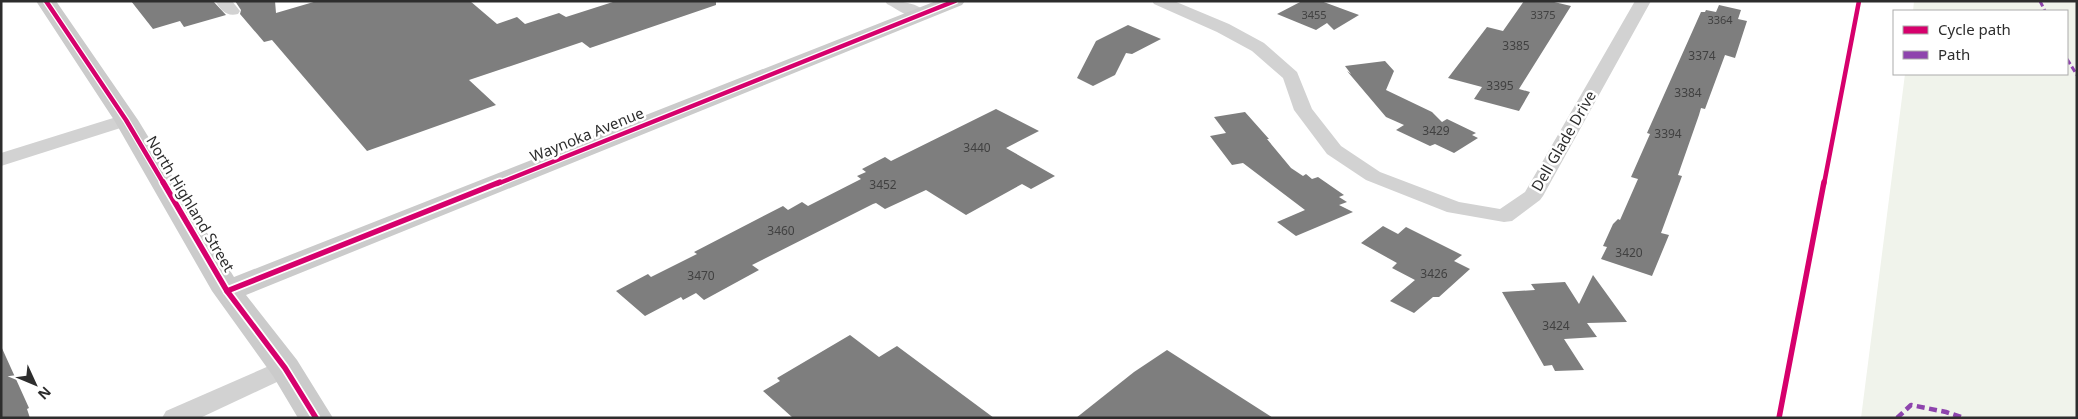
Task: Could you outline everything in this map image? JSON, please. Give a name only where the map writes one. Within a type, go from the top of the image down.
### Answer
[{"type":"main road","name":"North Highland Street","points":[[46,1],[126,120],[227,291],[285,368],[316,418]]},
{"type":"main road","name":"Waynoka Avenue","points":[[227,291],[955,1]]},
{"type":"street","points":[[893,1],[920,15]]},
{"type":"street","name":"Dell Glade Drive","points":[[1160,1],[1223,28],[1258,47],[1291,76],[1303,110],[1334,150],[1374,176],[1454,208],[1504,216],[1533,196],[1643,1]]},
{"type":"street","points":[[1,160],[126,120]]},
{"type":"street","points":[[175,418],[285,368]]},
{"type":"shaded area","points":[[1914,1],[2077,1],[2077,418],[1861,418],[1905,75],[2068,75],[2068,10],[1913,10]]},
{"type":"building","points":[[131,1],[213,1],[226,15],[184,27],[180,21],[153,29]]},
{"type":"building","points":[[235,1],[275,1],[276,13],[317,1],[470,1],[497,24],[517,17],[525,24],[559,13],[566,17],[616,1],[716,1],[716,5],[590,48],[582,42],[469,80],[496,105],[367,151],[272,40],[264,42],[240,14],[241,10]]},
{"type":"building","points":[[1302,1],[1321,1],[1359,15],[1334,30],[1327,23],[1316,30],[1277,14]]},
{"type":"building","points":[[1524,1],[1550,1],[1571,6],[1519,89],[1530,92],[1519,111],[1474,99],[1482,87],[1448,78],[1487,27],[1503,31]]},
{"type":"building","points":[[1719,5],[1741,10],[1738,19],[1747,21],[1735,58],[1725,55],[1705,109],[1701,108],[1678,175],[1682,176],[1661,233],[1669,235],[1652,276],[1601,259],[1607,247],[1603,246],[1613,224],[1618,219],[1620,220],[1638,179],[1631,177],[1650,134],[1647,133],[1701,12],[1706,10],[1716,12]]},
{"type":"building","points":[[1128,25],[1161,39],[1132,54],[1126,53],[1115,75],[1093,86],[1077,78],[1096,41]]},
{"type":"building","points":[[1385,61],[1394,71],[1386,90],[1432,112],[1442,122],[1447,119],[1476,133],[1472,135],[1478,138],[1454,153],[1435,144],[1430,146],[1396,130],[1404,125],[1386,117],[1347,71],[1351,74],[1345,66]]},
{"type":"building","points":[[996,109],[1039,131],[1006,148],[1055,176],[1031,189],[1022,184],[966,215],[926,190],[885,209],[876,203],[873,204],[752,265],[759,270],[704,300],[696,293],[683,300],[681,297],[645,316],[616,291],[648,274],[651,277],[697,254],[694,252],[783,206],[788,210],[802,202],[808,206],[861,179],[857,176],[866,172],[862,169],[885,157],[891,161]]},
{"type":"building","points":[[1245,112],[1291,168],[1303,176],[1306,174],[1312,179],[1318,177],[1344,195],[1339,197],[1347,202],[1339,205],[1353,212],[1296,236],[1277,222],[1305,210],[1243,163],[1232,165],[1210,136],[1226,133],[1214,117]]},
{"type":"building","points":[[1383,226],[1398,234],[1406,227],[1462,255],[1454,261],[1470,269],[1439,297],[1433,297],[1414,313],[1390,301],[1415,280],[1392,268],[1397,263],[1361,243]]},
{"type":"building","points":[[1593,275],[1627,322],[1587,323],[1597,337],[1564,339],[1584,370],[1555,371],[1552,365],[1544,366],[1502,292],[1535,290],[1531,284],[1565,282],[1579,304]]},
{"type":"building","points":[[850,335],[879,357],[897,346],[994,418],[793,418],[763,391],[780,381],[777,378]]},
{"type":"building","points":[[1,346],[29,408],[27,409],[30,418],[1,418]]},
{"type":"building","points":[[1167,350],[1273,418],[1076,418],[1134,372]]},
{"type":"marked path","points":[[2040,1],[2044,10]]},
{"type":"marked path","points":[[2068,61],[2077,75]]},
{"type":"marked path","points":[[1897,418],[1911,405],[1946,412],[1964,418]]},
{"type":"cycle path","points":[[46,1],[126,120],[227,291],[285,368],[316,418]]},
{"type":"cycle path","points":[[227,291],[955,1]]},
{"type":"cycle path","points":[[1779,418],[1859,1]]}]
